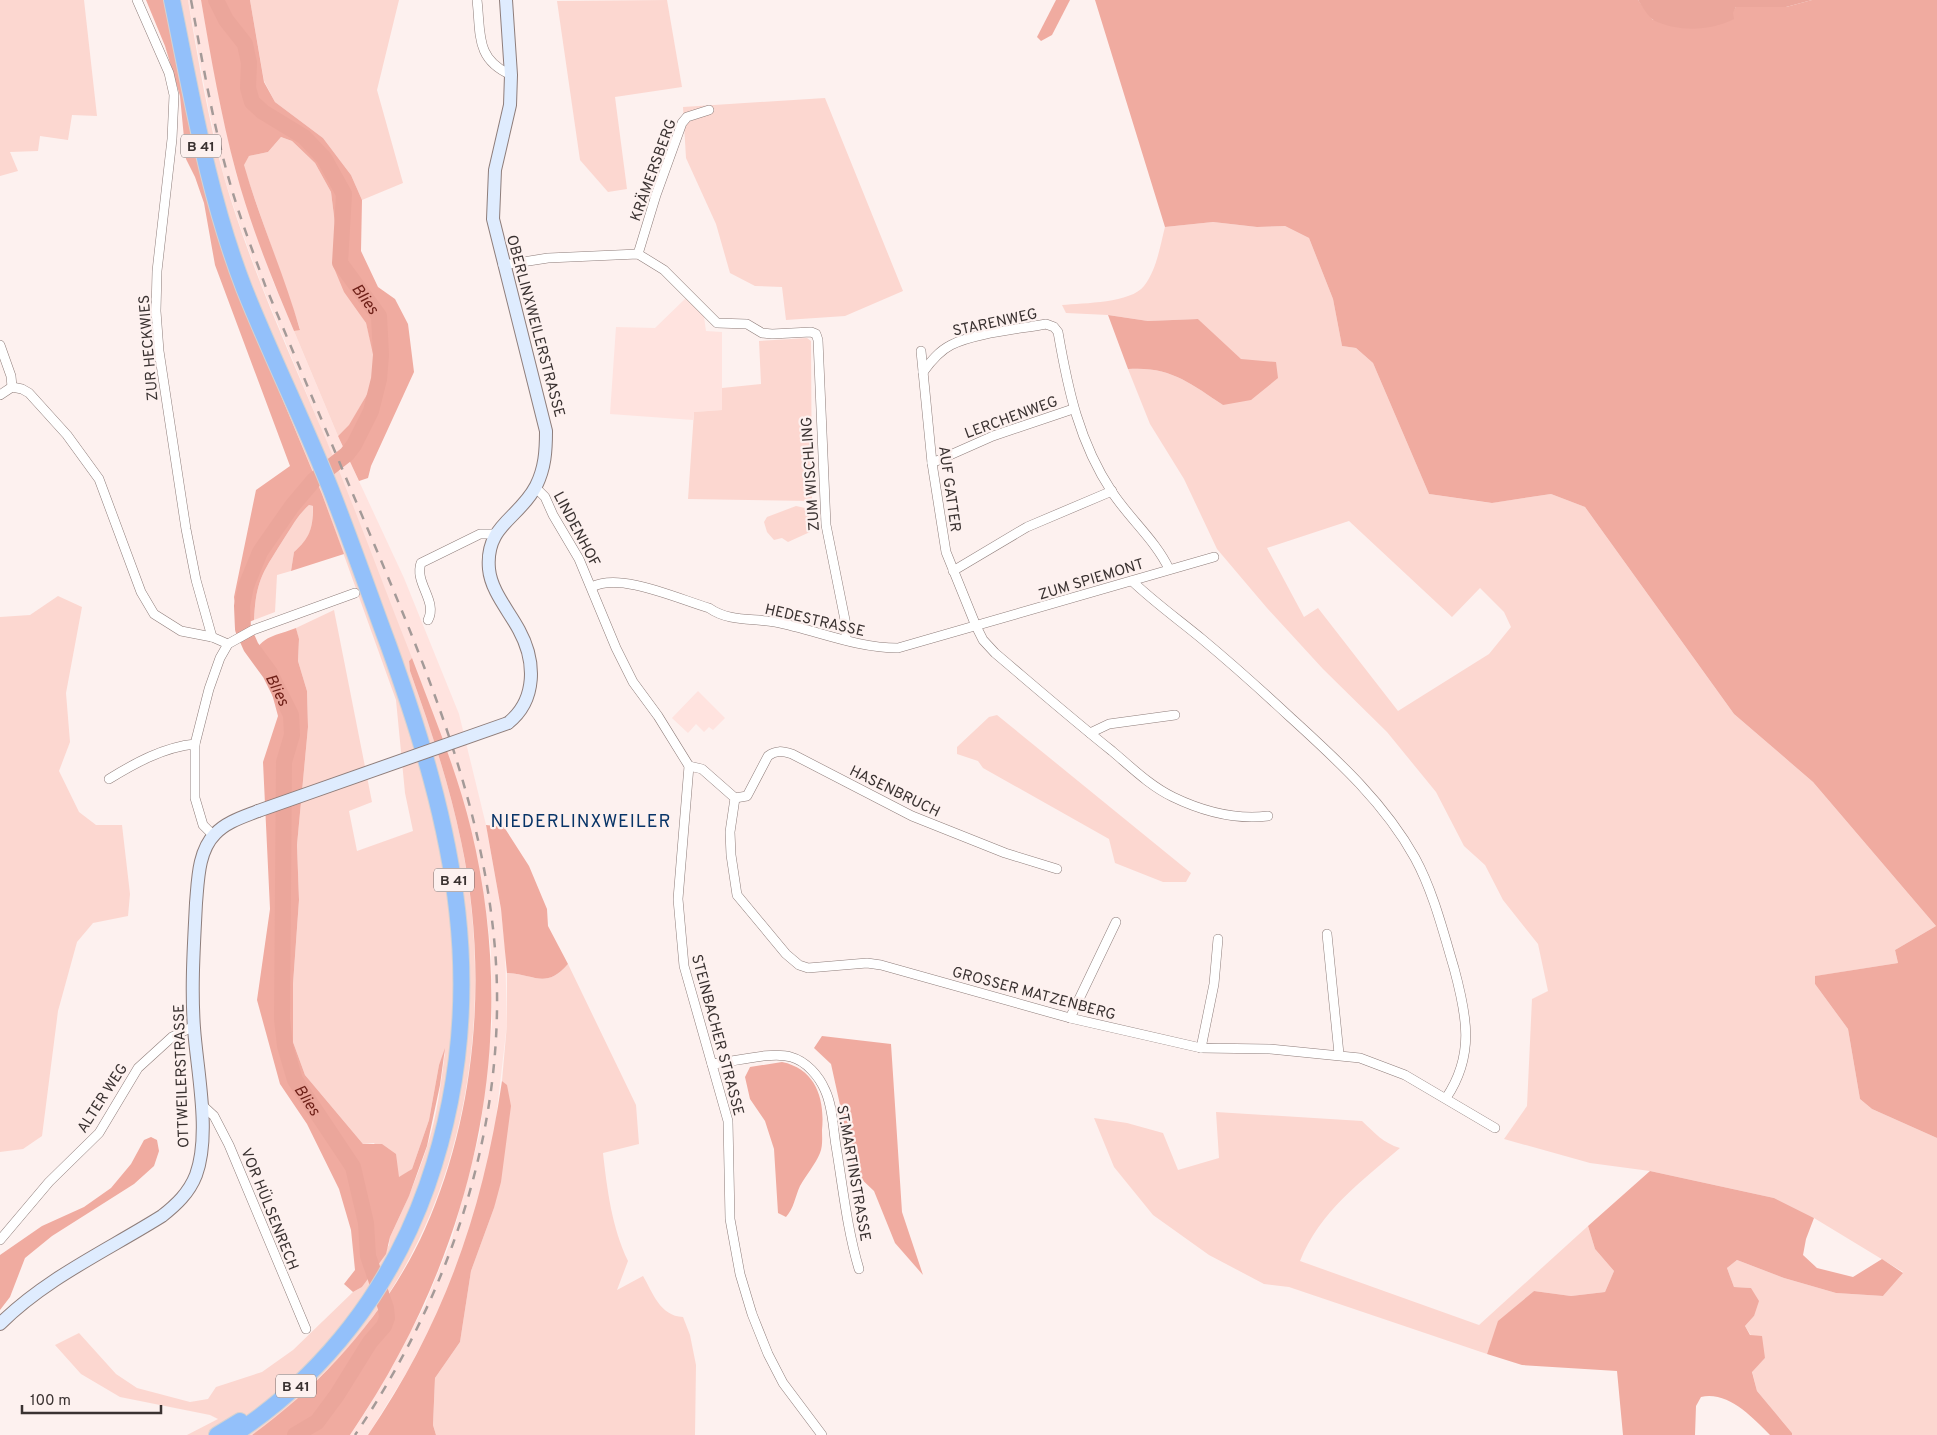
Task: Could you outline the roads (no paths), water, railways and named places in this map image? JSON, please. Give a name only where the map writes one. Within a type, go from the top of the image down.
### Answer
[{"type":"highway","name":"B 41","points":[[172,0],[202,153],[221,220],[244,288],[330,489],[406,695],[430,768],[446,835],[456,889],[462,980],[460,1033],[445,1127],[419,1208],[386,1277],[350,1327],[303,1379],[268,1411],[233,1435]]},
{"type":"highway","points":[[216,1435],[264,1406],[301,1375],[350,1327]]},
{"type":"main road","name":"OBERLINXWEILERSTRASSE","points":[[495,534],[526,502],[535,487],[545,459],[544,416],[503,265],[493,219],[492,192],[495,170],[510,105],[511,75],[506,0]]},
{"type":"main road","name":"OTTWEILERSTRASSE","points":[[0,1324],[34,1294],[162,1216],[177,1204],[196,1175],[201,1153],[201,1104],[194,1026],[195,920],[202,859],[214,835],[237,819],[258,811],[508,723],[525,704],[532,683],[531,666],[525,645],[489,574],[489,552],[495,534]]},
{"type":"street","name":"ZUR HECKWIES","points":[[137,0],[169,73],[174,95],[172,139],[158,262],[156,311],[159,351],[186,529],[196,580],[212,636]]},
{"type":"street","points":[[477,0],[482,47],[488,59],[497,69],[511,75]]},
{"type":"street","name":"KRÄMERSBERG","points":[[638,254],[656,195],[682,123],[687,117],[709,110]]},
{"type":"street","points":[[503,265],[548,258],[638,254]]},
{"type":"street","name":"ZUM WISCHLING","points":[[638,254],[664,270],[717,323],[747,324],[762,333],[811,332],[816,334],[818,340],[826,525],[846,625],[846,640]]},
{"type":"street","name":"STARENWEG","points":[[923,372],[936,355],[951,345],[966,339],[1046,324],[1054,327],[1058,332],[1073,409]]},
{"type":"street","points":[[0,345],[9,367],[12,387]]},
{"type":"street","name":"AUF GATTER","points":[[920,351],[940,522],[952,570],[983,640],[995,654],[1090,733],[1171,796],[1198,808],[1225,815],[1253,818],[1268,816]]},
{"type":"street","points":[[0,395],[12,387],[22,388],[29,393],[67,435],[94,472],[107,498],[141,592],[154,614],[181,631],[212,636],[228,644]]},
{"type":"street","points":[[1073,409],[1083,438],[1112,492],[1169,569]]},
{"type":"street","name":"LERCHENWEG","points":[[932,463],[1001,433],[1073,409]]},
{"type":"street","name":"LINDENHOF","points":[[535,487],[545,496],[592,587]]},
{"type":"street","points":[[952,570],[1027,527],[1112,492]]},
{"type":"street","points":[[428,620],[431,609],[421,579],[421,563],[480,534],[495,534]]},
{"type":"street","name":"ZUM SPIEMONT","points":[[976,626],[1214,557]]},
{"type":"street","name":"HEDESTRASSE","points":[[592,587],[600,582],[611,581],[629,584],[708,608],[720,616],[774,622],[868,647],[898,648],[976,626]]},
{"type":"street","points":[[1132,582],[1243,675],[1336,760],[1370,794],[1398,830],[1411,852],[1432,898],[1445,936],[1465,1021],[1466,1051],[1461,1072],[1446,1098]]},
{"type":"street","points":[[592,587],[616,648],[633,682],[658,716],[689,766],[702,769],[735,798]]},
{"type":"street","points":[[214,835],[201,820],[195,798],[195,744],[209,688],[220,658],[228,644],[238,636],[355,593]]},
{"type":"street","points":[[1090,733],[1109,724],[1175,715]]},
{"type":"street","points":[[109,779],[140,760],[182,746],[195,744]]},
{"type":"street","name":"HASENBRUCH","points":[[735,798],[747,796],[768,756],[774,752],[782,751],[792,754],[912,816],[1005,853],[1057,869]]},
{"type":"street","name":"STEINBACHER STRASSE","points":[[689,766],[678,899],[681,946],[684,966],[728,1125],[730,1220],[733,1243],[752,1314],[768,1354],[783,1383],[822,1435]]},
{"type":"street","name":"GROSSER MATZENBERG","points":[[735,798],[731,847],[737,895],[780,946],[799,965],[808,968],[868,963],[882,965],[1070,1018],[1201,1048],[1270,1048],[1339,1054],[1377,1062],[1405,1075],[1495,1128]]},
{"type":"street","points":[[1070,1018],[1116,922]]},
{"type":"street","points":[[1327,934],[1339,1054]]},
{"type":"street","points":[[1201,1048],[1214,984],[1218,939]]},
{"type":"street","name":"ALTER WEG","points":[[0,1240],[49,1182],[99,1134],[138,1068],[172,1037],[186,1028],[194,1026]]},
{"type":"street","name":"ST.MARTINSTRASSE","points":[[712,1064],[780,1054],[792,1057],[805,1064],[816,1075],[826,1090],[845,1214],[859,1269]]},
{"type":"street","name":"VOR HÜLSENRECH","points":[[201,1104],[214,1116],[229,1145],[306,1329]]},
{"type":"waterway","name":"Blies","points":[[216,0],[226,20],[245,44],[249,63],[248,88],[252,102],[263,112],[304,137],[324,158],[344,194],[340,263],[379,316],[381,355],[379,379],[371,411],[354,445],[347,454],[314,480],[292,506],[260,552],[246,586],[242,606],[243,629],[251,647],[270,673],[291,715],[292,735],[284,762],[282,1019],[285,1046],[295,1080],[353,1167],[366,1223],[368,1256],[386,1308],[387,1318],[384,1326],[370,1342],[337,1395],[317,1422],[295,1435]]},
{"type":"railway","points":[[191,0],[217,133],[245,231],[265,285],[372,539],[432,689],[466,791],[479,842],[489,895],[495,949],[497,1014],[493,1078],[482,1141],[466,1204],[445,1264],[419,1323],[389,1380],[355,1435]]},
{"type":"district","name":"NIEDERLINXWEILER","points":[[581,821]]}]
